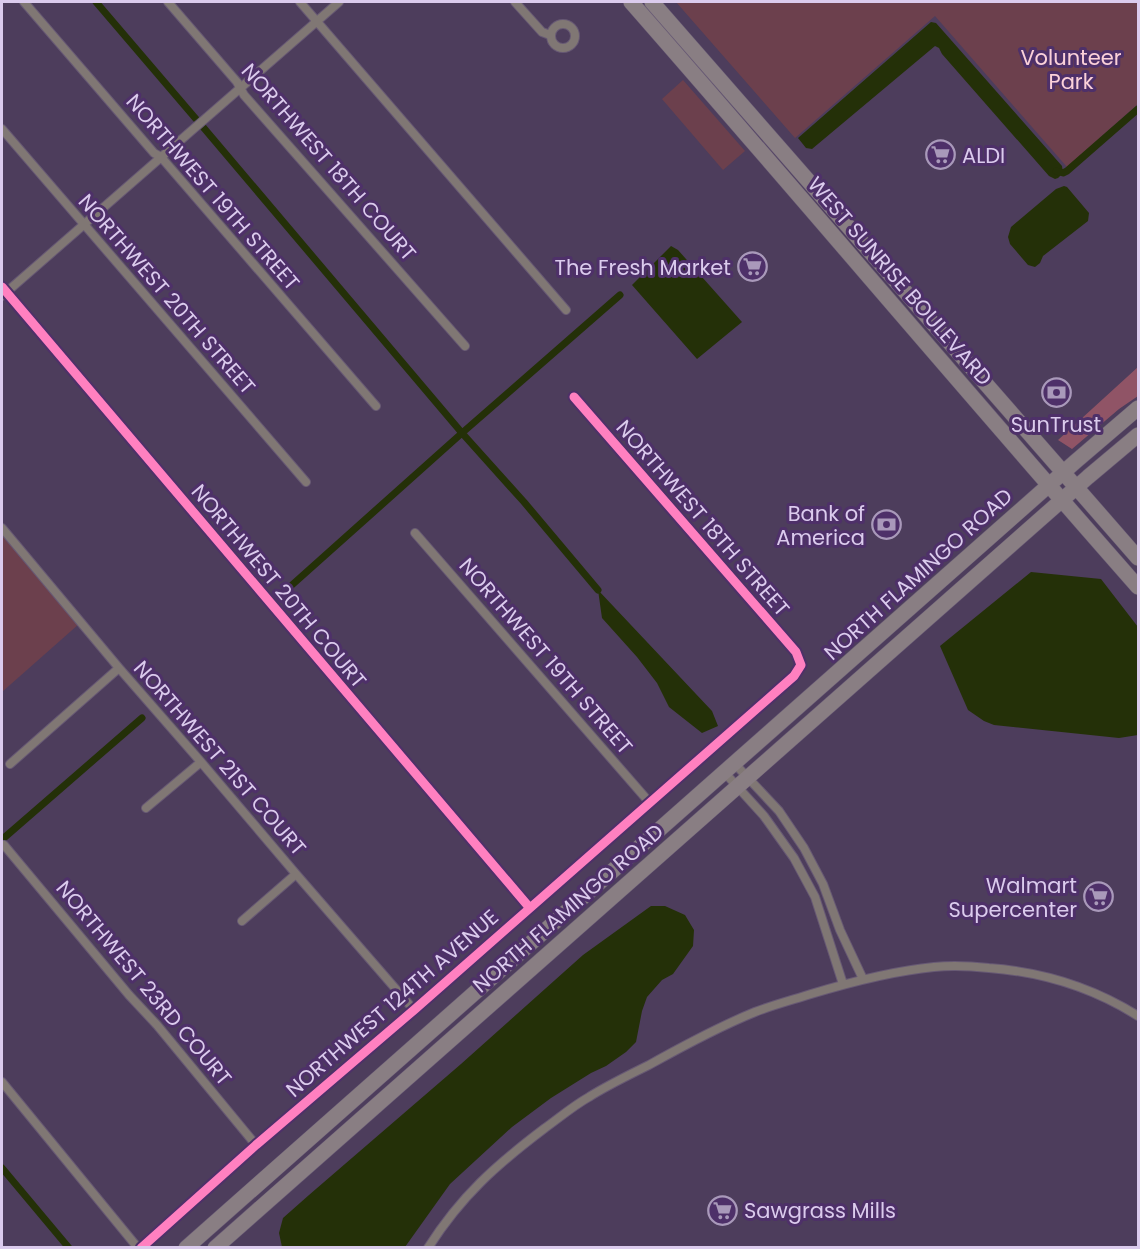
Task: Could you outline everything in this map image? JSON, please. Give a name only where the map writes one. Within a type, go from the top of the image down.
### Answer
[{"type":"highway","name":"WEST SUNRISE BOULEVARD","points":[[631,2],[1138,587]]},
{"type":"highway","name":"WEST SUNRISE BOULEVARD","points":[[652,2],[1138,558]]},
{"type":"highway","name":"NORTH FLAMINGO ROAD","points":[[186,1248],[1138,408]]},
{"type":"highway","name":"NORTH FLAMINGO ROAD","points":[[215,1248],[1138,435]]},
{"type":"street","name":"NORTHWEST 19TH STREET","points":[[24,2],[376,406]]},
{"type":"street","name":"NORTHWEST 18TH COURT","points":[[168,2],[237,82],[252,104],[465,346]]},
{"type":"street","points":[[300,2],[566,310]]},
{"type":"street","points":[[3,292],[339,2]]},
{"type":"street","points":[[515,2],[542,32],[550,35]]},
{"type":"street","name":"NORTHWEST 20TH STREET","points":[[2,129],[306,482]]},
{"type":"street","name":"NORTHWEST 20TH COURT","points":[[3,292],[529,907]]},
{"type":"street","name":"NORTHWEST 18TH STREET","points":[[574,397],[796,652],[801,665]]},
{"type":"street","name":"NORTHWEST 21ST COURT","points":[[2,528],[118,668],[414,1010]]},
{"type":"street","name":"NORTHWEST 19TH STREET","points":[[415,534],[650,803]]},
{"type":"street","name":"NORTHWEST 124TH AVENUE","points":[[140,1248],[794,676],[801,665]]},
{"type":"street","points":[[10,764],[118,668]]},
{"type":"street","points":[[146,808],[201,762]]},
{"type":"street","points":[[730,768],[743,782],[779,811],[804,848],[823,884],[840,930],[863,979]]},
{"type":"street","points":[[730,768],[743,782],[794,858],[810,887],[843,984]]},
{"type":"street","name":"NORTHWEST 23RD COURT","points":[[4,845],[256,1145]]},
{"type":"street","points":[[242,921],[296,874]]},
{"type":"street","points":[[428,1248],[452,1213],[493,1169],[590,1096],[693,1040],[753,1013],[863,979],[935,967],[976,967],[1019,970],[1072,984],[1128,1009],[1138,1016]]},
{"type":"street","points":[[2,1082],[140,1248]]},
{"type":"green space","name":"Volunteer Park","points":[[676,2],[1138,2],[1138,104],[1067,167],[935,16],[795,138]]},
{"type":"green space","points":[[683,80],[745,151],[723,170],[662,99]]},
{"type":"green space","points":[[2,532],[79,624],[2,692]]},
{"type":"shaded area","points":[[931,22],[936,23],[1062,166],[1063,173],[1058,178],[1049,176],[935,46],[812,149],[806,148],[798,138]]},
{"type":"shaded area","points":[[1064,186],[1089,213],[1088,221],[1043,256],[1035,267],[1028,265],[1010,244],[1008,237],[1011,227],[1056,189]]},
{"type":"shaded area","points":[[671,246],[678,250],[742,322],[697,359],[632,285]]},
{"type":"shaded area","points":[[1138,367],[1138,396],[1072,449],[1058,440]]},
{"type":"shaded area","points":[[1031,572],[1101,579],[1138,627],[1138,735],[1119,738],[994,725],[968,710],[940,646]]},
{"type":"shaded area","points":[[598,590],[712,711],[718,726],[702,733],[669,707],[657,683],[602,618]]},
{"type":"shaded area","points":[[651,906],[665,906],[685,915],[694,930],[693,946],[673,974],[662,980],[647,997],[636,1042],[626,1052],[551,1098],[512,1127],[450,1184],[405,1247],[282,1247],[279,1233],[283,1218],[583,955]]},
{"type":"waterway","points":[[96,2],[196,119]]},
{"type":"waterway","points":[[1056,171],[1063,173],[1067,171],[1138,109]]},
{"type":"waterway","points":[[203,127],[598,590]]},
{"type":"waterway","points":[[283,593],[620,295]]},
{"type":"waterway","points":[[5,837],[142,718]]},
{"type":"waterway","points":[[2,1168],[69,1248]]},
{"type":"cycle path","points":[[2,287],[529,907]]},
{"type":"cycle path","points":[[141,1248],[794,676],[801,665],[796,652],[574,397]]},
{"type":"place","name":"ALDI","points":[[941,155]]},
{"type":"place","name":"The Fresh Market","points":[[752,267]]},
{"type":"place","name":"SunTrust","points":[[1056,393]]},
{"type":"place","name":"Bank of America","points":[[886,525]]},
{"type":"place","name":"Walmart Supercenter","points":[[1098,897]]},
{"type":"place","name":"Sawgrass Mills","points":[[723,1210]]}]
